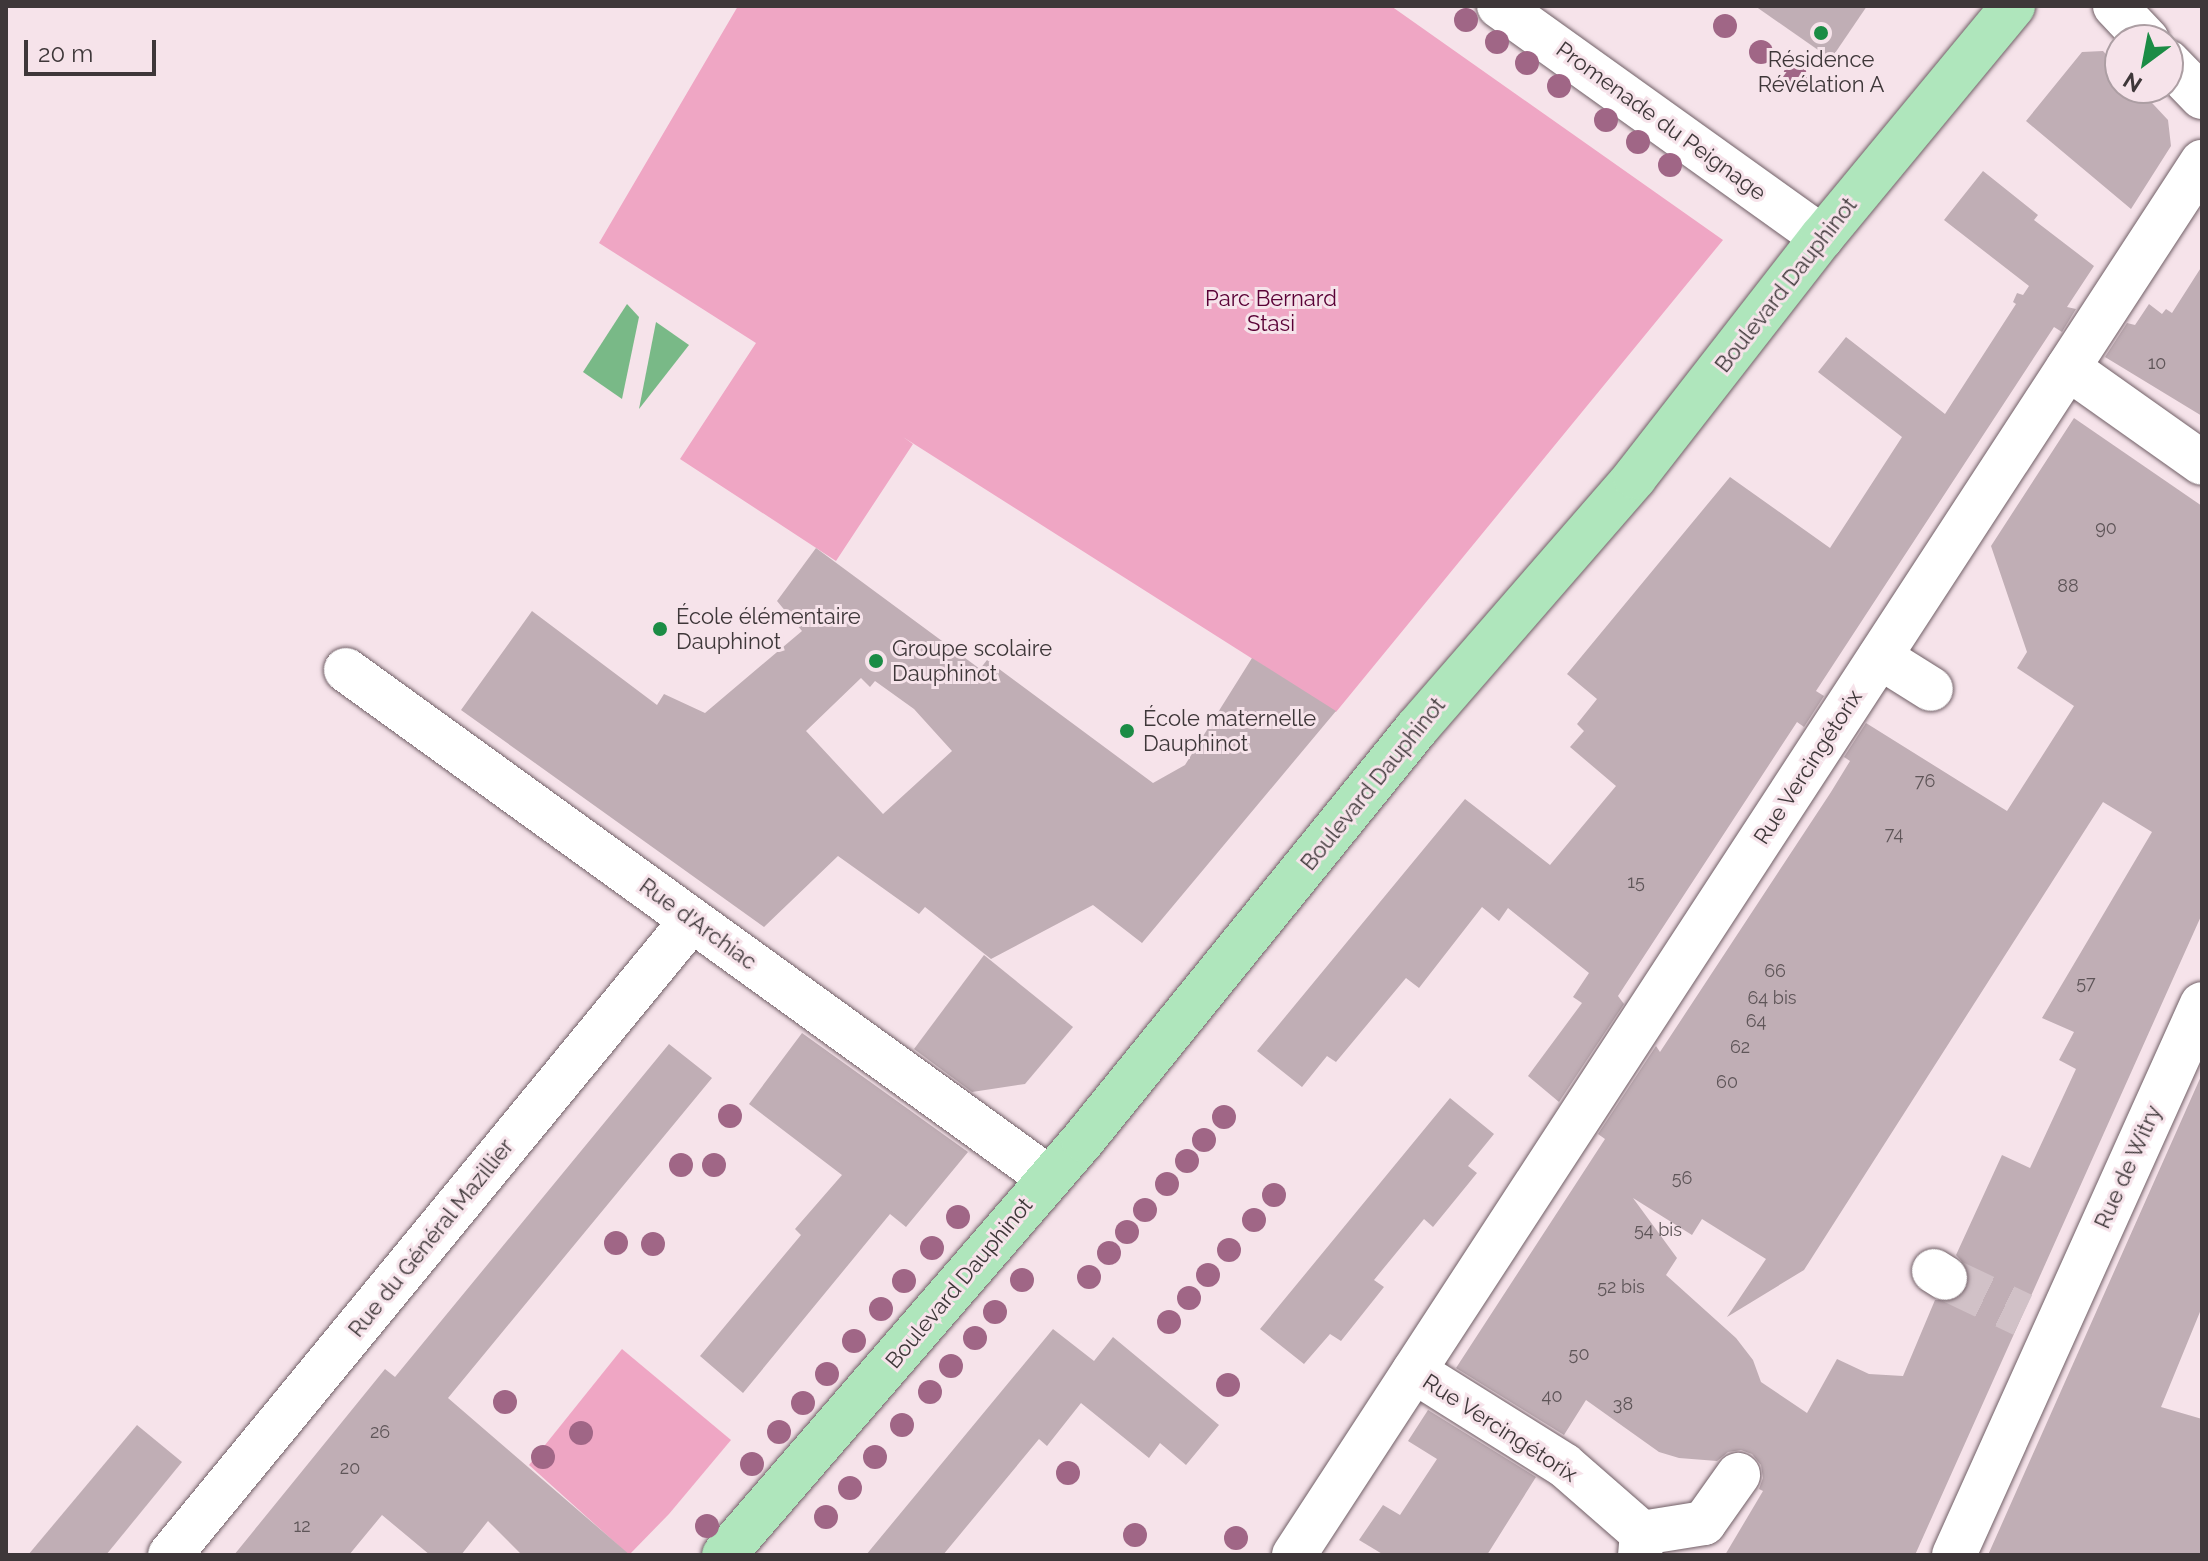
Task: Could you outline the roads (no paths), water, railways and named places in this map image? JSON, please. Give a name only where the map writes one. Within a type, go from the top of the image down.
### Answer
[{"type":"main road","name":"Boulevard Dauphinot","points":[[724,1555],[1049,1178],[1417,728],[1635,477],[1822,237],[2013,6]]},
{"type":"street","name":"Promenade du Peignage","points":[[1499,6],[1822,237]]},
{"type":"street","points":[[2115,6],[2132,24]]},
{"type":"street","points":[[2184,78],[2202,97]]},
{"type":"street","name":"Rue Vercingétorix","points":[[1294,1555],[2202,162]]},
{"type":"street","points":[[2068,368],[2202,463]]},
{"type":"street","points":[[1880,657],[1931,689]]},
{"type":"street","name":"Rue d'Archiac","points":[[346,670],[1049,1178]]},
{"type":"street","name":"Rue du Général Mazillier","points":[[170,1555],[692,920]]},
{"type":"street","name":"Rue de Witry","points":[[1954,1555],[2039,1323],[2202,1004]]},
{"type":"street","name":"Rue Vercingétorix","points":[[1414,1371],[1564,1465],[1641,1544]]},
{"type":"street","points":[[1641,1544],[1704,1523],[1738,1475]]},
{"type":"tunnel","points":[[1945,1278],[2023,1315]]},
{"type":"place","name":"Résidence Révélation A","points":[[1821,33]]},
{"type":"place","name":"École élémentaire Dauphinot","points":[[660,629]]},
{"type":"place","name":"Groupe scolaire Dauphinot","points":[[876,661]]},
{"type":"place","name":"École maternelle Dauphinot","points":[[1127,731]]},
{"type":"park label","name":"Parc Bernard Stasi","points":[[1271,310]]}]
